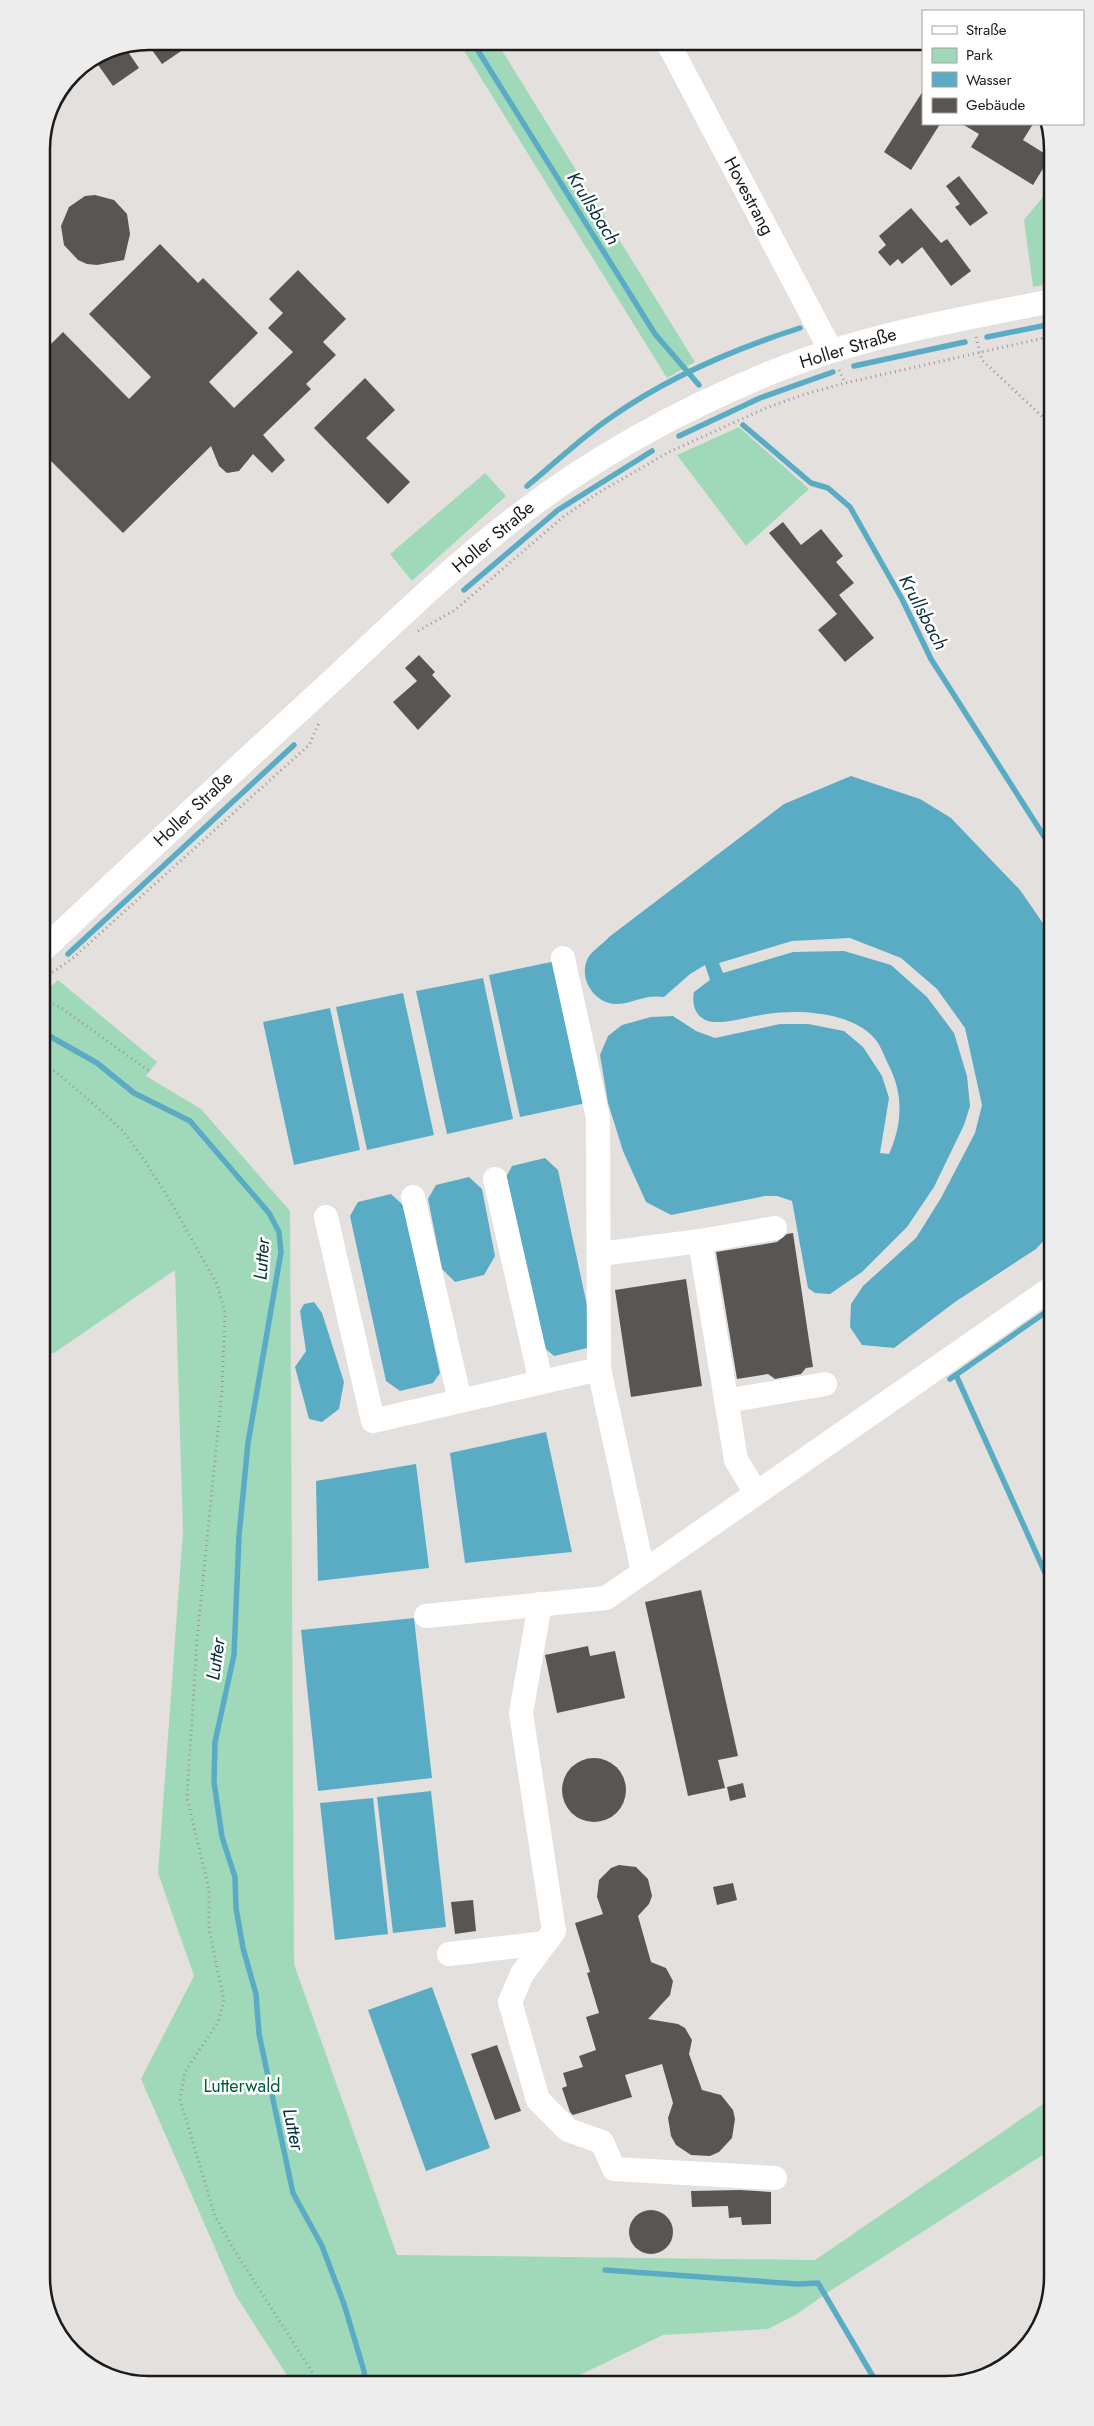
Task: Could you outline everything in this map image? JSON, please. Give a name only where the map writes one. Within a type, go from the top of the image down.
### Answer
[{"type":"street","name":"Hovestrang","points":[[672,50],[830,351]]},
{"type":"street","name":"Holler Straße","points":[[50,943],[400,618],[516,517],[580,471],[655,427],[767,375],[830,351],[896,333],[1044,303]]},
{"type":"street","points":[[563,958],[598,1118],[599,1369],[643,1571]]},
{"type":"street","points":[[495,1179],[542,1382]]},
{"type":"street","points":[[413,1197],[460,1401]]},
{"type":"street","points":[[326,1217],[373,1421],[599,1369]]},
{"type":"street","points":[[600,1254],[700,1241],[775,1228]]},
{"type":"street","points":[[700,1241],[736,1460],[756,1493]]},
{"type":"street","points":[[426,1616],[606,1598],[1044,1293]]},
{"type":"street","points":[[726,1401],[825,1384]]},
{"type":"street","points":[[540,1604],[521,1713],[554,1931],[522,1974],[510,2002],[538,2100],[568,2130],[602,2142],[614,2169],[775,2178]]},
{"type":"street","points":[[450,1954],[545,1943]]},
{"type":"path","points":[[415,632],[455,610],[563,518],[598,493],[669,452],[766,408],[802,394],[979,351],[1044,338]]},
{"type":"path","points":[[979,351],[982,360],[1044,418]]},
{"type":"path","points":[[50,974],[73,958],[309,745],[323,716]]},
{"type":"path","points":[[50,1003],[60,1007],[149,1071]]},
{"type":"path","points":[[50,1070],[55,1071],[123,1131],[140,1154],[169,1199],[217,1284],[225,1313],[222,1390],[197,1640],[187,1797],[209,1890],[209,1928],[224,2000],[218,2022],[185,2072],[180,2099],[216,2216],[233,2248],[315,2376]]},
{"type":"green space","points":[[464,50],[502,50],[695,362],[667,378]]},
{"type":"green space","points":[[1044,196],[1044,285],[1033,287],[1024,220]]},
{"type":"green space","points":[[739,427],[809,489],[746,546],[677,455]]},
{"type":"green space","points":[[485,473],[506,496],[412,581],[390,554]]},
{"type":"green space","name":"Lutterwald","points":[[58,980],[157,1062],[146,1076],[201,1109],[290,1211],[294,1964],[397,2255],[815,2260],[1044,2103],[1044,2154],[797,2314],[768,2329],[663,2335],[578,2376],[287,2376],[236,2296],[141,2079],[194,1976],[158,1873],[183,1531],[175,1270],[54,1353],[50,1353],[50,987]]},
{"type":"water","points":[[851,776],[920,799],[951,818],[1020,890],[1044,925],[1044,1240],[1036,1249],[955,1302],[894,1348],[862,1345],[850,1327],[851,1304],[863,1286],[916,1238],[941,1198],[975,1133],[982,1105],[965,1028],[937,989],[901,958],[850,938],[792,941],[719,963],[723,973],[793,952],[844,951],[891,965],[927,997],[954,1033],[967,1076],[970,1106],[964,1125],[934,1187],[907,1227],[862,1272],[830,1294],[815,1293],[808,1288],[792,1201],[777,1196],[765,1196],[671,1215],[646,1202],[623,1151],[608,1103],[600,1055],[608,1036],[622,1025],[651,1017],[673,1016],[696,1031],[715,1038],[780,1024],[808,1024],[844,1031],[863,1047],[882,1076],[889,1098],[880,1153],[889,1154],[897,1132],[900,1110],[894,1077],[875,1039],[853,1023],[825,1014],[794,1012],[727,1021],[708,1021],[699,1016],[693,1002],[694,992],[710,980],[705,965],[690,974],[664,997],[649,997],[620,1004],[600,999],[587,982],[585,967],[587,960],[609,937],[784,804]]},
{"type":"water","points":[[556,961],[586,1103],[520,1117],[489,975]]},
{"type":"water","points":[[483,978],[513,1119],[447,1134],[416,991]]},
{"type":"water","points":[[403,993],[434,1135],[367,1150],[336,1007]]},
{"type":"water","points":[[330,1008],[360,1150],[294,1165],[263,1022]]},
{"type":"water","points":[[545,1158],[558,1170],[594,1338],[587,1348],[554,1356],[541,1345],[504,1181],[512,1166]]},
{"type":"water","points":[[469,1177],[482,1189],[495,1256],[484,1275],[455,1282],[442,1269],[428,1199],[436,1185]]},
{"type":"water","points":[[391,1194],[404,1206],[440,1373],[433,1383],[400,1391],[386,1381],[350,1216],[358,1202]]},
{"type":"water","points":[[314,1302],[322,1313],[344,1382],[339,1409],[322,1422],[309,1419],[295,1367],[306,1351],[300,1311],[304,1304]]},
{"type":"water","points":[[546,1432],[572,1552],[465,1563],[450,1453]]},
{"type":"water","points":[[416,1464],[429,1568],[318,1581],[316,1481]]},
{"type":"water","points":[[414,1618],[432,1778],[318,1791],[301,1630]]},
{"type":"water","points":[[431,1791],[446,1927],[393,1933],[377,1797]]},
{"type":"water","points":[[373,1798],[388,1934],[335,1940],[320,1803]]},
{"type":"water","points":[[432,1987],[490,2148],[426,2171],[368,2010]]},
{"type":"building","points":[[152,50],[183,50],[162,64]]},
{"type":"building","points":[[128,52],[139,68],[113,86],[98,65],[117,55]]},
{"type":"building","points":[[922,93],[922,125],[939,125],[911,170],[884,152]]},
{"type":"building","points":[[964,125],[1032,125],[1023,140],[1044,153],[1044,167],[1033,185],[971,147],[979,134]]},
{"type":"building","points":[[959,176],[988,213],[970,226],[955,207],[960,204],[946,186]]},
{"type":"building","points":[[95,195],[114,200],[127,214],[130,234],[124,260],[97,265],[87,264],[78,260],[64,245],[61,226],[69,207],[85,196]]},
{"type":"building","points":[[911,208],[941,243],[947,239],[971,271],[951,286],[922,247],[902,264],[898,259],[890,266],[878,252],[886,245],[879,236]]},
{"type":"building","points":[[160,244],[198,283],[203,278],[258,333],[209,382],[234,408],[293,352],[268,328],[283,313],[269,299],[298,270],[346,319],[323,342],[336,355],[306,384],[311,389],[263,435],[285,460],[272,473],[253,454],[239,471],[227,473],[219,466],[211,446],[123,533],[50,460],[50,345],[63,332],[129,399],[151,377],[89,314]]},
{"type":"building","points":[[365,378],[395,410],[366,438],[410,482],[388,504],[314,428]]},
{"type":"building","points":[[783,522],[801,545],[821,529],[843,556],[836,562],[854,583],[839,595],[874,638],[845,662],[818,630],[837,614],[769,533]]},
{"type":"building","points":[[419,655],[435,672],[432,675],[451,696],[418,730],[393,702],[417,681],[405,668]]},
{"type":"building","points":[[793,1233],[813,1367],[806,1368],[801,1374],[775,1379],[768,1374],[737,1379],[716,1252],[777,1242],[787,1234]]},
{"type":"building","points":[[686,1279],[702,1386],[631,1397],[615,1290]]},
{"type":"building","points":[[701,1590],[738,1756],[718,1760],[725,1788],[688,1796],[645,1602]]},
{"type":"building","points":[[588,1646],[590,1656],[615,1651],[625,1698],[557,1713],[545,1655]]},
{"type":"building","points":[[594,1758],[606,1760],[617,1767],[624,1778],[626,1790],[624,1802],[617,1813],[606,1820],[594,1822],[582,1820],[571,1813],[564,1802],[562,1790],[564,1778],[571,1767],[582,1760]]},
{"type":"building","points":[[743,1783],[746,1797],[730,1801],[727,1787]]},
{"type":"building","points":[[619,1865],[636,1867],[648,1879],[652,1896],[649,1904],[638,1916],[651,1962],[666,1968],[673,1981],[670,1995],[648,2019],[678,2024],[685,2028],[692,2040],[689,2054],[702,2090],[721,2095],[733,2110],[735,2119],[732,2138],[719,2152],[710,2156],[691,2155],[676,2145],[671,2136],[668,2118],[673,2103],[662,2064],[625,2075],[632,2097],[573,2115],[570,2112],[562,2088],[567,2086],[563,2073],[583,2067],[579,2056],[596,2050],[586,2017],[599,2013],[587,1973],[590,1972],[575,1923],[603,1914],[597,1897],[599,1880],[611,1868]]},
{"type":"building","points":[[733,1883],[737,1900],[717,1905],[713,1887]]},
{"type":"building","points":[[473,1900],[476,1931],[455,1934],[451,1902]]},
{"type":"building","points":[[497,2045],[521,2111],[495,2120],[471,2054]]},
{"type":"building","points":[[741,2190],[771,2192],[771,2224],[742,2225],[741,2217],[729,2218],[728,2206],[692,2207],[691,2191]]},
{"type":"building","points":[[655,2210],[667,2216],[672,2223],[672,2241],[667,2248],[660,2253],[647,2254],[639,2251],[632,2244],[629,2228],[632,2220],[639,2213]]},
{"type":"waterway","name":"Krullsbach","points":[[478,50],[655,334],[699,385]]},
{"type":"waterway","points":[[987,337],[1044,326]]},
{"type":"waterway","points":[[527,486],[578,442],[632,403],[678,377],[726,355],[800,328]]},
{"type":"waterway","points":[[854,366],[965,342]]},
{"type":"waterway","points":[[679,436],[760,398],[833,372]]},
{"type":"waterway","name":"Krullsbach","points":[[743,425],[811,483],[828,488],[850,507],[902,599],[931,659],[1044,836]]},
{"type":"waterway","points":[[464,590],[558,510],[652,451]]},
{"type":"waterway","points":[[68,954],[294,745]]},
{"type":"waterway","name":"Lutter","points":[[50,1036],[97,1063],[134,1093],[190,1121],[269,1213],[279,1232],[281,1252],[248,1443],[239,1536],[234,1655],[215,1742],[214,1782],[222,1837],[235,1877],[236,1908],[243,1948],[256,1994],[259,2034],[293,2193],[322,2246],[344,2304],[364,2376]]},
{"type":"waterway","points":[[950,1379],[1044,1313]]},
{"type":"waterway","points":[[956,1375],[1044,1570]]},
{"type":"waterway","points":[[605,2270],[797,2284],[818,2283],[873,2376]]}]
